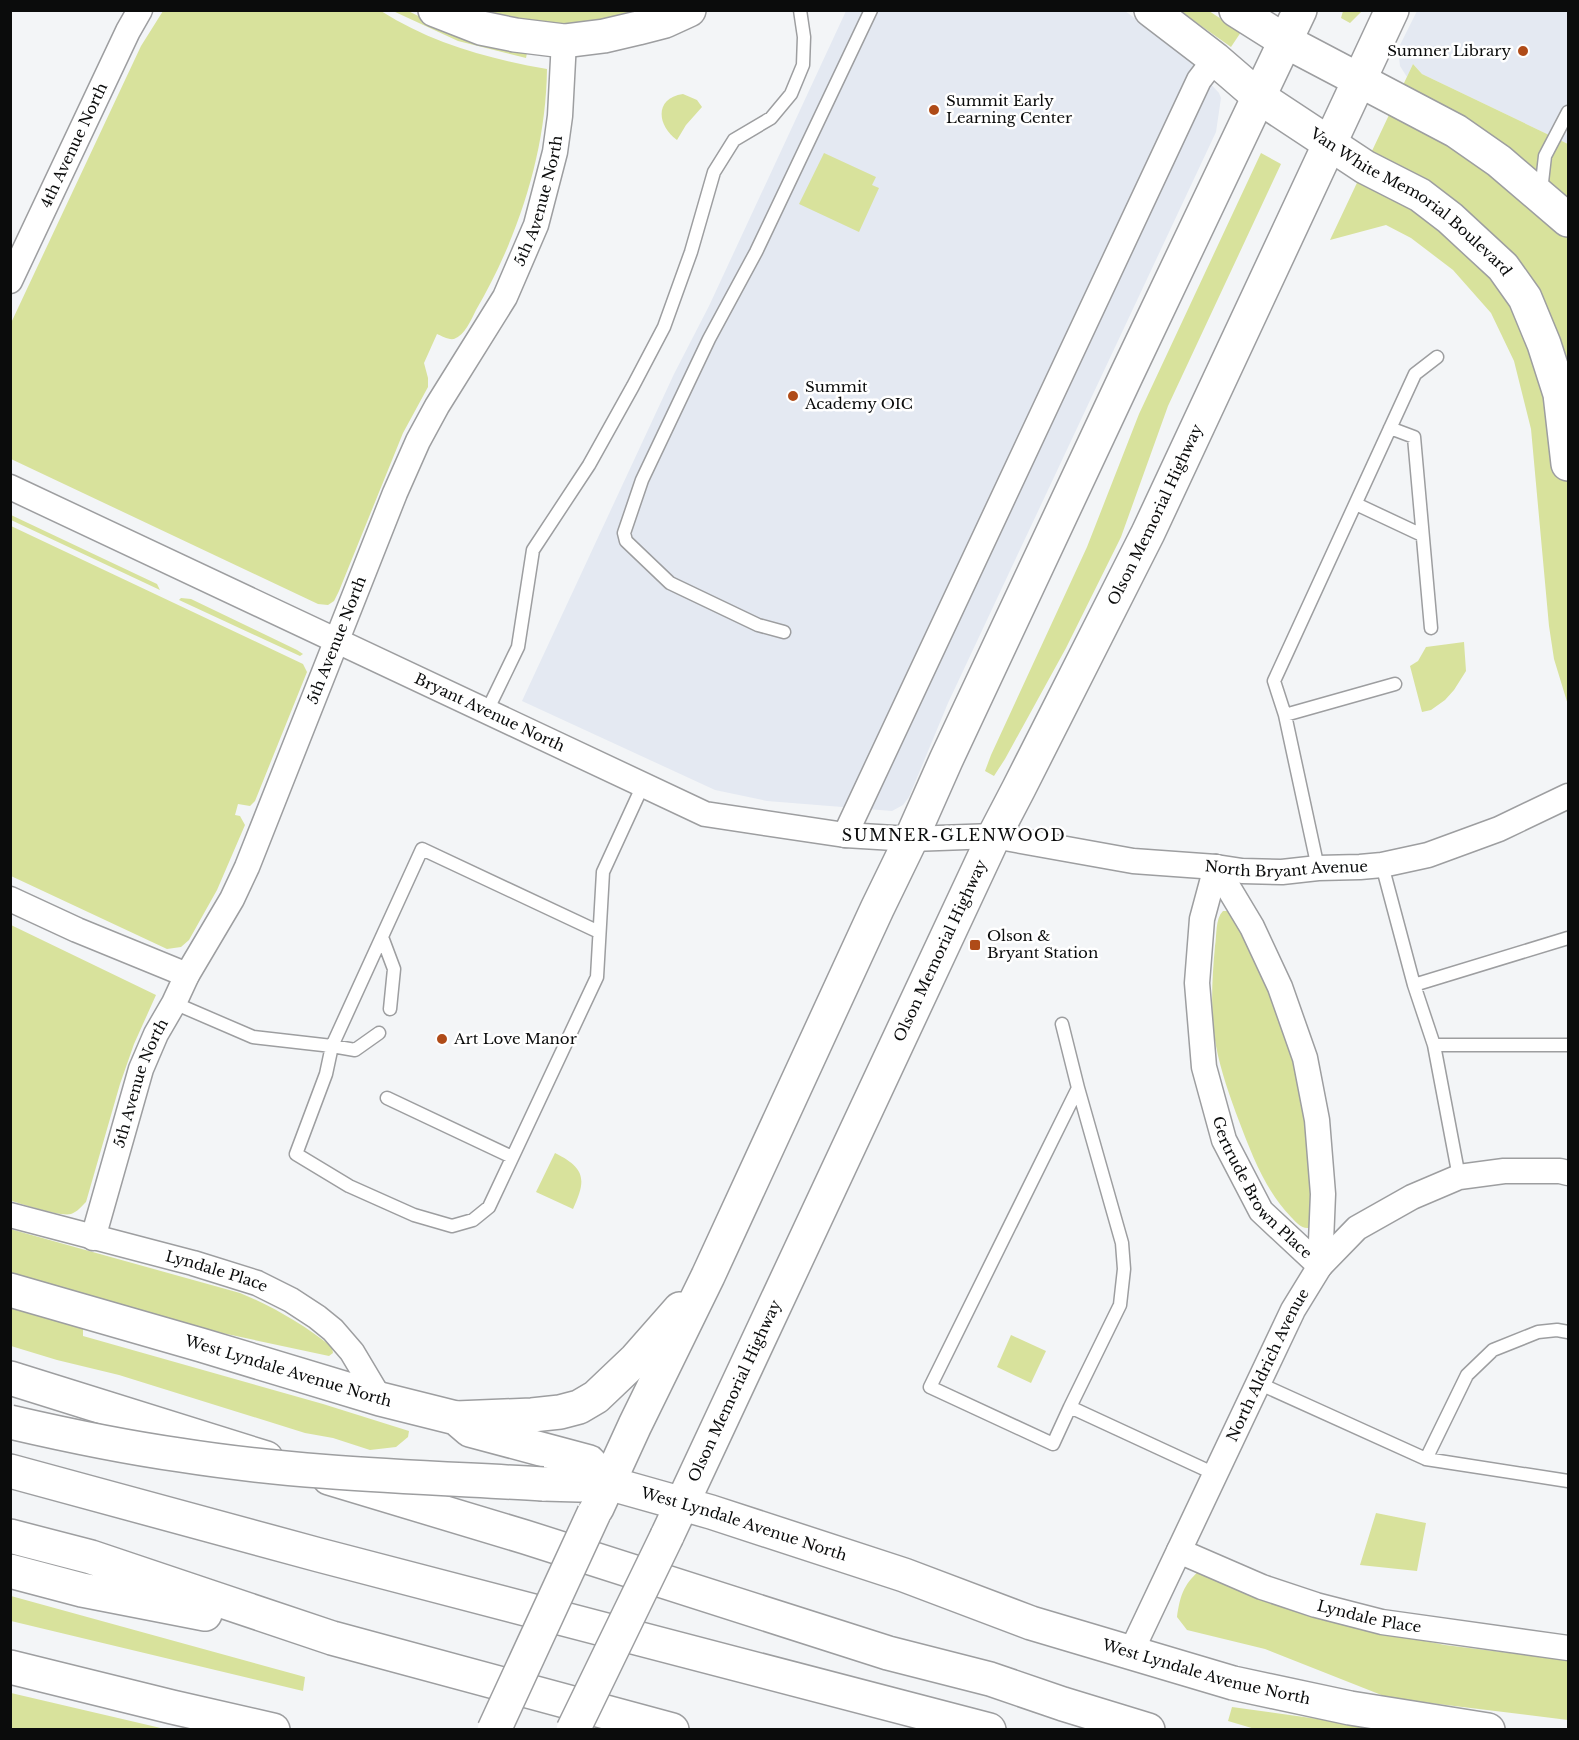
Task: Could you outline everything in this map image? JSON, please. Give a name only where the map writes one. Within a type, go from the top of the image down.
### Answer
[{"type":"main road","points":[[435,10],[481,28],[564,41],[604,36],[638,28],[665,21],[689,10]]},
{"type":"main road","name":"Van White Memorial Boulevard","points":[[1151,10],[1215,59],[1259,97],[1365,167],[1420,195],[1450,218],[1503,267],[1525,298],[1544,344],[1560,394],[1569,464]]},
{"type":"main road","points":[[1236,10],[1285,41],[1456,131],[1499,160],[1569,220]]},
{"type":"main road","points":[[494,1730],[608,1483],[708,1276],[946,760],[1300,10]]},
{"type":"main road","name":"Olson Memorial Highway","points":[[573,1730],[667,1536],[994,836],[1142,544],[1392,10]]},
{"type":"main road","points":[[456,1418],[532,1415],[579,1407],[596,1397],[636,1359],[708,1276]]},
{"type":"main road","name":"West Lyndale Avenue North","points":[[10,1290],[380,1399],[456,1418],[470,1430],[589,1462],[608,1483],[682,1504],[904,1575],[1031,1623],[1243,1685],[1350,1708],[1488,1730]]},
{"type":"main road","points":[[10,1378],[525,1537],[888,1653],[990,1678],[1063,1704],[1148,1730]]},
{"type":"main road","points":[[10,1422],[181,1456],[250,1464],[373,1475],[543,1484],[608,1483]]},
{"type":"main road","points":[[10,1470],[319,1555],[989,1730]]},
{"type":"main road","points":[[10,1536],[91,1557],[332,1638],[672,1730]]},
{"type":"main road","points":[[10,1571],[82,1590],[332,1638]]},
{"type":"main road","points":[[10,1667],[273,1730]]},
{"type":"street","name":"4th Avenue North","points":[[10,281],[140,10]]},
{"type":"street","name":"5th Avenue North","points":[[93,1238],[141,1069],[156,1034],[187,975],[232,899],[247,867],[395,493],[418,441],[457,372],[505,297],[536,225],[555,152],[560,116],[564,41]]},
{"type":"street","points":[[845,835],[1199,80],[1215,59]]},
{"type":"street","name":"Bryant Avenue North","points":[[10,487],[705,814],[845,835],[911,839],[994,836]]},
{"type":"street","name":"North Bryant Avenue","points":[[994,836],[1133,861],[1242,871],[1282,872],[1360,867],[1383,865],[1428,855],[1499,829],[1569,796]]},
{"type":"street","name":"Gertrude Brown Place","points":[[1216,867],[1252,927],[1280,987],[1305,1058],[1317,1120],[1323,1194],[1320,1266]]},
{"type":"street","name":"Gertrude Brown Place","points":[[1216,867],[1202,919],[1197,983],[1204,1067],[1224,1140],[1262,1211],[1320,1266]]},
{"type":"street","points":[[10,899],[77,930],[187,975]]},
{"type":"street","name":"North Aldrich Avenue","points":[[1131,1652],[1293,1310],[1320,1266],[1357,1228],[1412,1197],[1459,1178],[1504,1171],[1569,1173]]},
{"type":"street","name":"Lyndale Place","points":[[10,1215],[193,1263],[256,1283],[291,1300],[333,1329],[352,1352],[380,1399]]},
{"type":"street","name":"Lyndale Place","points":[[1179,1551],[1262,1587],[1316,1605],[1382,1622],[1569,1648]]},
{"type":"lane","points":[[487,711],[518,647],[533,550],[589,465],[664,327],[692,252],[714,172],[734,140],[771,118],[790,94],[803,65],[804,37],[800,10]]},
{"type":"lane","points":[[783,632],[758,625],[670,583],[626,541],[624,533],[642,480],[709,339],[756,252],[871,10]]},
{"type":"lane","points":[[1540,195],[1545,156],[1569,112]]},
{"type":"lane","points":[[1318,868],[1294,751],[1274,681],[1415,374],[1437,357]]},
{"type":"lane","points":[[1390,428],[1414,437],[1431,628]]},
{"type":"lane","points":[[1356,504],[1422,535]]},
{"type":"lane","points":[[1285,715],[1395,684]]},
{"type":"lane","points":[[599,932],[422,849],[332,1046],[326,1074],[296,1154],[349,1186],[414,1215],[452,1227],[473,1220],[489,1207],[597,977],[603,872],[644,785]]},
{"type":"lane","points":[[1383,865],[1414,985],[1434,1045],[1459,1178]]},
{"type":"lane","points":[[382,937],[394,969],[390,1009]]},
{"type":"lane","points":[[1414,985],[1569,938]]},
{"type":"lane","points":[[174,1003],[253,1037],[355,1050],[379,1033]]},
{"type":"lane","points":[[1062,1024],[1122,1243],[1124,1269],[1120,1305],[1053,1444],[930,1387],[1078,1088]]},
{"type":"lane","points":[[1434,1045],[1569,1045]]},
{"type":"lane","points":[[387,1098],[512,1157]]},
{"type":"lane","points":[[1426,1459],[1467,1375],[1493,1350],[1538,1332],[1557,1330],[1569,1332]]},
{"type":"lane","points":[[1258,1383],[1426,1459],[1569,1481]]},
{"type":"lane","points":[[1071,1407],[1215,1474]]},
{"type":"shaded area","points":[[846,11],[1125,11],[1181,52],[1221,98],[1216,132],[948,703],[909,797],[903,805],[892,811],[767,801],[715,790],[522,701]]},
{"type":"shaded area","points":[[1417,11],[1568,11],[1568,144],[1422,74],[1413,64],[1407,77],[1400,66],[1398,49]]},
{"type":"green space","points":[[1343,10],[1362,11],[1350,23],[1341,18]]},
{"type":"green space","points":[[163,11],[381,11],[440,41],[482,55],[547,69],[545,101],[535,163],[527,194],[505,254],[464,331],[454,339],[437,334],[424,363],[428,387],[403,433],[339,591],[334,601],[328,605],[318,604],[11,459],[11,323],[141,46]]},
{"type":"green space","points":[[393,11],[408,11],[429,21],[527,53],[526,58],[458,41]]},
{"type":"green space","points":[[470,11],[657,11],[585,25],[529,25]]},
{"type":"green space","points":[[1180,11],[1209,11],[1241,32],[1231,47]]},
{"type":"green space","points":[[1413,64],[1422,74],[1568,144],[1568,705],[1554,659],[1549,626],[1531,429],[1514,361],[1491,313],[1453,270],[1411,238],[1386,225],[1330,240]]},
{"type":"green space","points":[[683,94],[697,100],[702,107],[686,125],[677,140],[665,127],[662,113],[667,101]]},
{"type":"green space","points":[[824,153],[876,177],[872,185],[879,188],[859,232],[799,204]]},
{"type":"green space","points":[[1261,153],[1281,164],[1168,406],[1121,537],[1066,648],[994,776],[985,771],[991,755],[1087,547],[1139,414]]},
{"type":"green space","points":[[11,515],[157,584],[160,590],[11,520]]},
{"type":"green space","points":[[11,526],[303,664],[307,672],[255,801],[250,806],[238,804],[235,815],[240,816],[245,825],[217,890],[189,940],[181,947],[167,949],[11,876]]},
{"type":"green space","points":[[181,598],[191,599],[303,654],[300,656],[179,600]]},
{"type":"green space","points":[[1464,642],[1466,671],[1445,700],[1431,710],[1422,712],[1410,666],[1418,661],[1426,647]]},
{"type":"green space","points":[[1223,911],[1229,913],[1259,963],[1301,1081],[1312,1186],[1309,1228],[1295,1221],[1282,1207],[1267,1184],[1244,1134],[1220,1065],[1214,1034],[1212,996],[1217,927]]},
{"type":"green space","points":[[11,925],[156,995],[134,1044],[120,1084],[86,1202],[71,1214],[50,1212],[11,1201]]},
{"type":"green space","points":[[555,1153],[578,1169],[580,1175],[580,1190],[573,1209],[536,1192]]},
{"type":"green space","points":[[10,1229],[240,1293],[277,1310],[300,1324],[332,1347],[333,1353],[329,1356],[208,1330],[11,1274]]},
{"type":"green space","points":[[10,1308],[83,1328],[83,1336],[323,1404],[409,1431],[408,1437],[396,1447],[370,1450],[333,1438],[305,1433],[119,1375],[11,1346]]},
{"type":"green space","points":[[1011,1335],[1046,1351],[1031,1383],[997,1367]]},
{"type":"green space","points":[[1376,1513],[1426,1523],[1417,1571],[1360,1565]]},
{"type":"green space","points":[[1199,1571],[1326,1621],[1445,1645],[1568,1660],[1568,1720],[1389,1698],[1265,1649],[1187,1630],[1177,1617],[1179,1603],[1186,1586]]},
{"type":"green space","points":[[11,1596],[305,1677],[303,1691],[11,1621]]},
{"type":"green space","points":[[11,1693],[165,1729],[11,1729]]},
{"type":"green space","points":[[1232,1707],[1389,1729],[1255,1729],[1228,1721]]},
{"type":"place","name":"Sumner Library","points":[[1523,51]]},
{"type":"place","name":"Summit Early Learning Center","points":[[934,110]]},
{"type":"place","name":"Summit Academy OIC","points":[[793,396]]},
{"type":"place","name":"Olson & Bryant Station","points":[[975,945]]},
{"type":"place","name":"Art Love Manor","points":[[442,1039]]},
{"type":"district","name":"SUMNER-GLENWOOD","points":[[954,835]]}]
